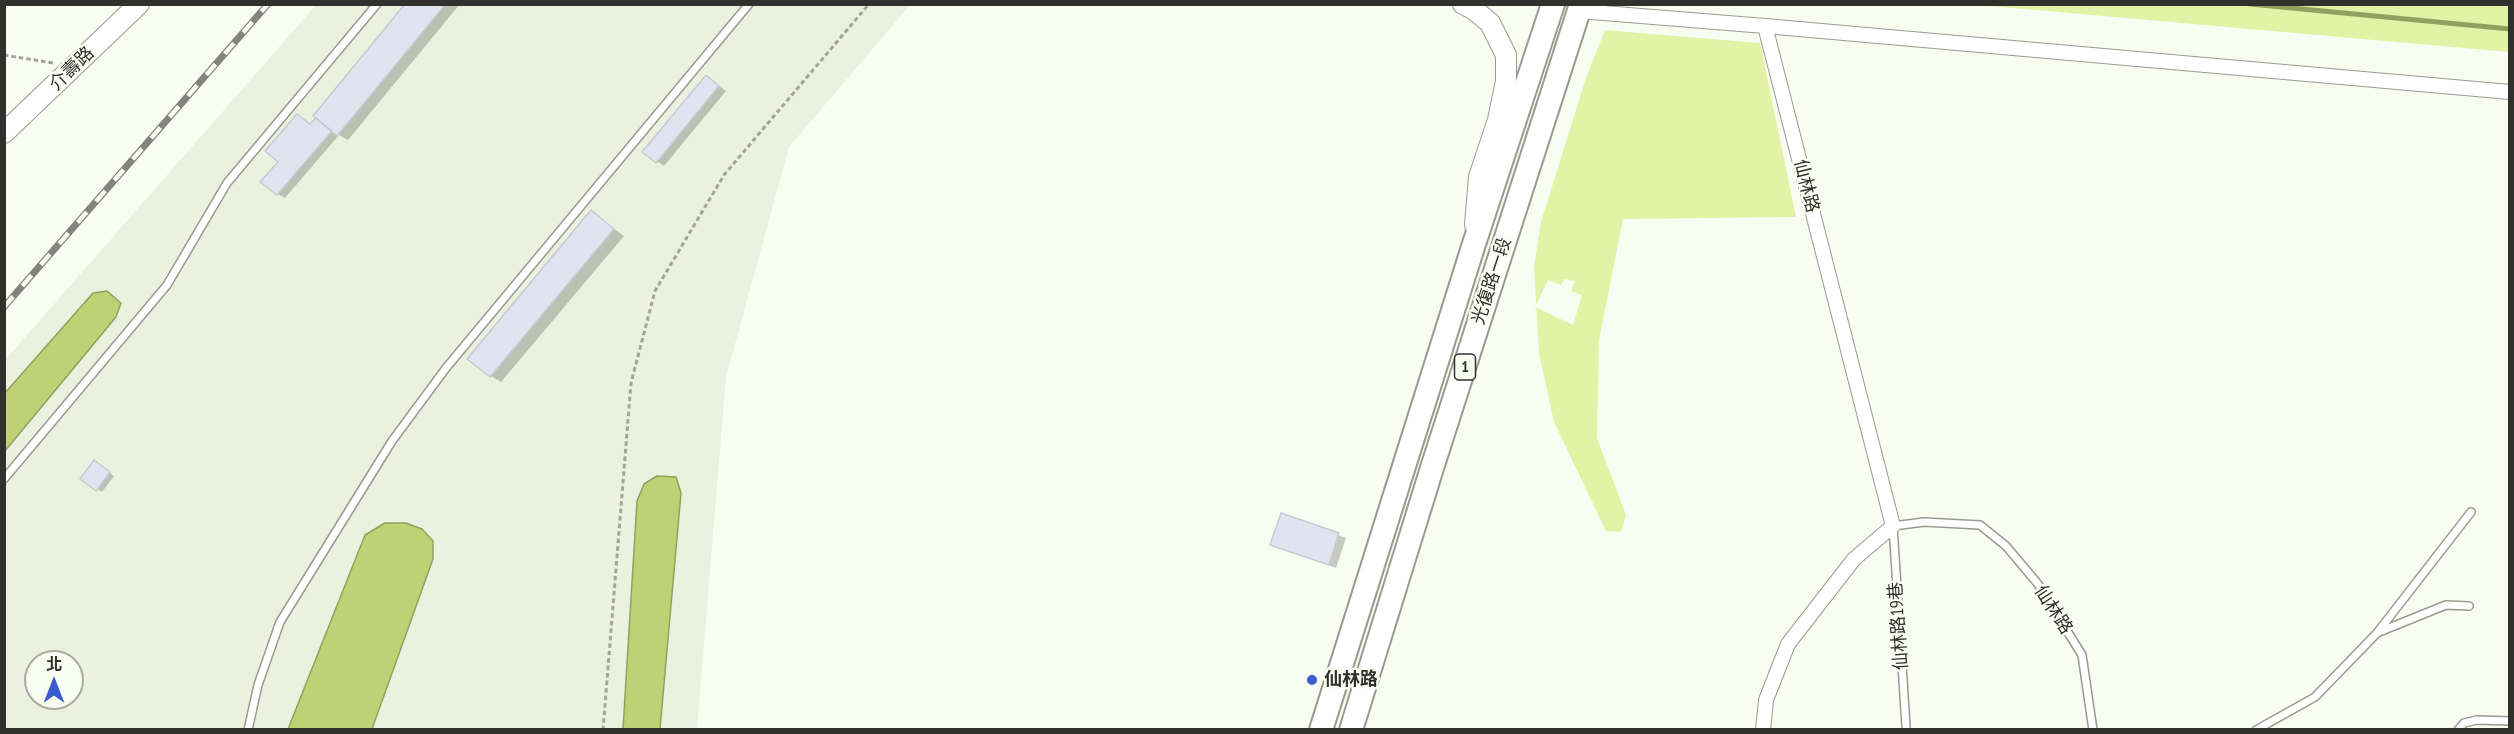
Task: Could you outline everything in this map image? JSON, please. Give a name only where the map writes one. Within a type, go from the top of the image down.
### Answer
[{"type":"main road","name":"1","points":[[1473,247],[1553,4]]},
{"type":"main road","name":"光復路一段","points":[[1351,729],[1576,6]]},
{"type":"main road","name":"光復路一段","points":[[1321,729],[1473,247]]},
{"type":"street","name":"介壽路","points":[[4,133],[139,4]]},
{"type":"street","points":[[1463,4],[1490,23],[1506,55],[1506,81],[1498,120],[1479,177],[1473,247]]},
{"type":"street","points":[[1576,6],[1765,26],[2510,92]]},
{"type":"street","name":"仙林路","points":[[1765,26],[1893,526]]},
{"type":"street","points":[[1763,729],[1766,700],[1788,644],[1854,559],[1893,526]]},
{"type":"lane","points":[[4,479],[167,285],[226,183],[377,4]]},
{"type":"lane","points":[[248,729],[258,685],[280,622],[392,441],[446,368],[748,4]]},
{"type":"lane","points":[[2256,729],[2315,697],[2377,633],[2470,512]]},
{"type":"lane","name":"仙林路","points":[[1893,526],[1924,522],[1980,525],[2006,546],[2038,584],[2082,655],[2092,729]]},
{"type":"lane","name":"仙林路19巷","points":[[1893,526],[1906,726]]},
{"type":"lane","points":[[2377,633],[2446,605],[2469,606]]},
{"type":"lane","points":[[2458,729],[2464,723],[2477,720],[2510,721]]},
{"type":"path","points":[[603,729],[631,384],[655,291],[724,176],[869,4]]},
{"type":"path","points":[[4,55],[75,66]]},
{"type":"shaded area","points":[[316,5],[910,5],[789,147],[726,377],[697,729],[5,730],[5,360]]},
{"type":"shaded area","points":[[1979,5],[2509,5],[2509,52]]},
{"type":"shaded area","points":[[1605,30],[1760,43],[1796,217],[1623,219],[1599,340],[1597,438],[1626,515],[1621,532],[1606,531],[1554,422],[1539,353],[1536,308],[1573,325],[1582,295],[1571,291],[1575,281],[1564,279],[1561,285],[1548,280],[1536,305],[1534,267],[1541,222],[1586,78]]},
{"type":"shaded area","points":[[107,291],[121,303],[116,317],[5,451],[5,393],[93,293]]},
{"type":"shaded area","points":[[657,476],[676,477],[681,493],[660,729],[623,729],[637,501],[644,484]]},
{"type":"shaded area","points":[[385,523],[406,523],[422,529],[433,541],[433,559],[372,729],[288,729],[365,535]]},
{"type":"building","points":[[405,4],[446,4],[337,136],[313,116]]},
{"type":"building","points":[[706,75],[719,86],[656,163],[642,152]]},
{"type":"building","points":[[297,114],[310,124],[316,118],[332,131],[277,195],[260,182],[278,162],[265,151]]},
{"type":"building","points":[[591,210],[614,229],[490,377],[467,359]]},
{"type":"building","points":[[94,460],[110,472],[96,491],[80,479]]},
{"type":"building","points":[[1281,513],[1339,533],[1329,565],[1270,545]]},
{"type":"waterway","points":[[2250,4],[2510,29]]},
{"type":"railway","points":[[4,307],[268,4]]},
{"type":"place","name":"仙林路","points":[[1312,680]]}]
